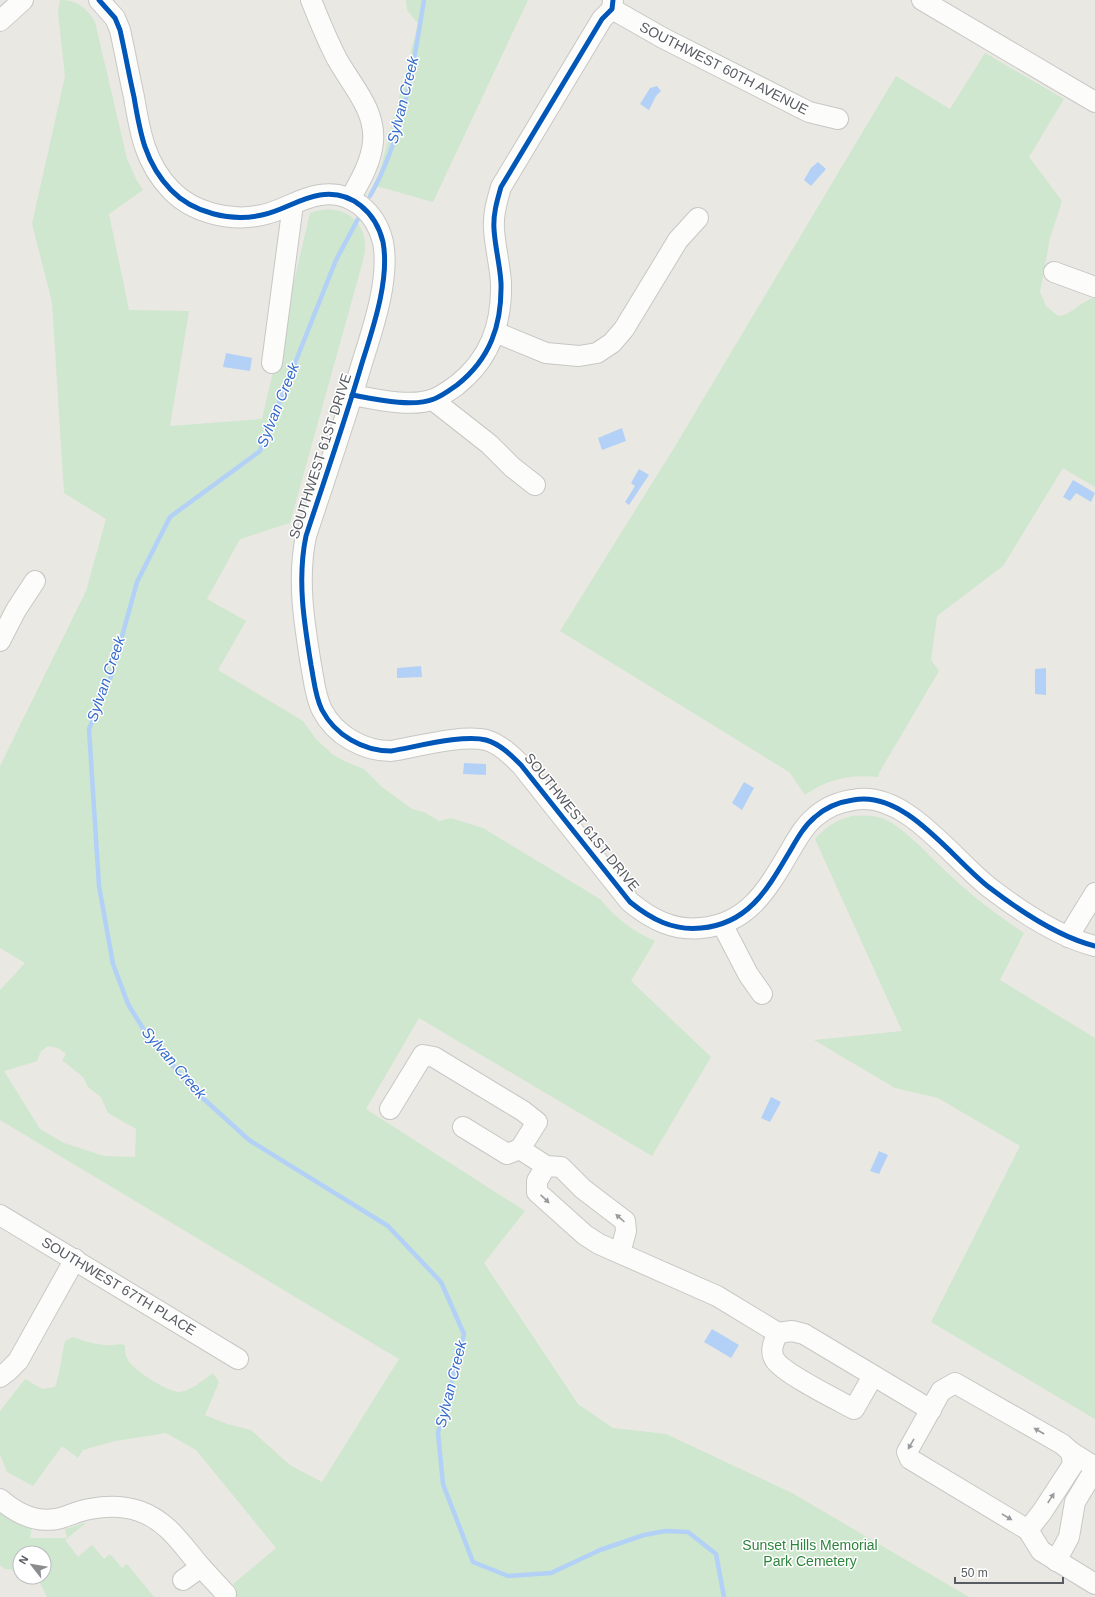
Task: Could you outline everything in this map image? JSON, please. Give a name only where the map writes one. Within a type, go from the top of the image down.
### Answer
[{"type":"street","points":[[0,21],[23,0]]},
{"type":"street","name":"SOUTHWEST 61ST DRIVE","points":[[99,0],[115,18],[120,30],[140,129],[150,163],[172,192],[204,211],[224,216],[248,217],[263,215],[320,195],[337,195],[350,199],[366,209],[377,225],[383,244],[384,257],[382,283],[373,323],[302,553],[301,586],[307,638],[316,694],[321,708],[326,716],[345,736],[356,743],[375,750],[391,752],[469,739],[486,740],[496,744],[521,765],[623,894],[636,907],[651,917],[673,926],[695,929],[722,924],[746,912],[758,899],[773,878],[804,828],[815,817],[828,808],[840,803],[854,799],[867,799],[890,805],[912,817],[990,888],[1013,905],[1068,937],[1095,946]]},
{"type":"street","points":[[312,0],[322,29],[338,60],[367,108],[372,123],[373,142],[369,162],[350,199]]},
{"type":"street","points":[[922,0],[1095,102]]},
{"type":"street","points":[[352,395],[391,402],[433,400],[451,389],[476,367],[485,354],[495,332],[501,304],[501,284],[494,229],[494,217],[496,203],[501,187],[602,19],[613,5]]},
{"type":"street","name":"SOUTHWEST 60TH AVENUE","points":[[613,5],[663,38],[809,112],[838,119]]},
{"type":"street","points":[[272,362],[293,204]]},
{"type":"street","points":[[495,332],[546,353],[579,356],[596,353],[612,343],[624,329],[678,240],[698,218]]},
{"type":"street","points":[[1054,272],[1095,287]]},
{"type":"street","points":[[433,400],[489,444],[512,467],[535,485]]},
{"type":"street","points":[[0,641],[16,610],[35,581]]},
{"type":"street","points":[[1068,937],[1095,893]]},
{"type":"street","points":[[722,924],[748,974],[762,994]]},
{"type":"street","points":[[390,1109],[423,1055],[434,1057],[523,1111],[537,1122],[520,1149],[507,1154],[463,1127]]},
{"type":"street","points":[[520,1149],[546,1166],[561,1167],[583,1189],[625,1221],[626,1231],[620,1253]]},
{"type":"street","points":[[546,1166],[537,1181],[537,1192],[585,1235],[599,1244],[717,1296],[778,1333],[792,1331],[804,1334],[931,1410]]},
{"type":"street","name":"SOUTHWEST 67TH PLACE","points":[[0,1214],[238,1359]]},
{"type":"street","points":[[0,1377],[18,1360],[75,1259]]},
{"type":"street","points":[[778,1333],[773,1343],[774,1359],[783,1369],[854,1409],[873,1376]]},
{"type":"street","points":[[1056,1561],[1069,1537],[1075,1502],[1095,1468],[1062,1444],[955,1383],[941,1392],[907,1452],[910,1459],[1028,1530],[1041,1551],[1056,1561],[1095,1584]]},
{"type":"street","points":[[1028,1530],[1042,1512],[1072,1466],[1073,1462],[1071,1452]]},
{"type":"street","points":[[0,1499],[17,1511],[32,1518],[45,1520],[60,1518],[89,1509],[102,1507],[139,1511],[174,1532],[201,1567],[226,1594]]},
{"type":"street","points":[[183,1580],[201,1567]]},
{"type":"green space","name":"Sunset Hills Memorial Park Cemetery","points":[[60,0],[72,1],[85,9],[95,22],[127,159],[137,181],[143,190],[109,214],[129,310],[189,311],[170,426],[262,419],[310,213],[322,210],[343,212],[352,217],[359,225],[363,234],[365,245],[364,257],[290,523],[240,539],[207,599],[246,621],[218,670],[303,721],[316,739],[332,754],[344,761],[364,769],[382,787],[412,809],[424,812],[439,821],[451,818],[483,828],[600,899],[625,923],[639,933],[655,941],[631,981],[711,1057],[652,1156],[419,1018],[366,1109],[525,1211],[484,1263],[578,1404],[613,1428],[666,1434],[792,1493],[969,1597],[228,1597],[237,1590],[233,1584],[276,1548],[196,1450],[166,1433],[115,1441],[83,1450],[78,1458],[62,1446],[33,1486],[7,1472],[0,1454],[0,1411],[25,1379],[42,1389],[55,1387],[59,1376],[65,1341],[73,1337],[101,1345],[125,1345],[126,1357],[131,1364],[144,1375],[160,1385],[175,1391],[180,1392],[189,1389],[213,1373],[219,1382],[205,1415],[227,1424],[251,1430],[290,1465],[322,1482],[399,1359],[0,1120],[0,990],[25,963],[0,948],[0,766],[86,591],[106,519],[64,493],[52,302],[32,224],[65,76],[58,13]],"holes":[[[48,1046],[58,1048],[66,1054],[62,1060],[83,1077],[88,1087],[101,1097],[108,1113],[136,1129],[135,1157],[104,1156],[64,1143],[40,1129],[4,1071],[37,1061],[41,1051]]]},
{"type":"green space","points":[[406,0],[528,0],[433,202],[376,186],[418,24],[407,10]]},
{"type":"green space","points":[[985,53],[1064,99],[1029,157],[1062,201],[1050,238],[1040,292],[1046,306],[1058,316],[1068,313],[1085,302],[1095,298],[1095,487],[1063,468],[1003,566],[937,616],[931,660],[939,671],[878,777],[858,776],[831,781],[805,795],[789,772],[560,631],[674,448],[896,76],[950,109]]},
{"type":"green space","points":[[852,816],[866,816],[884,819],[896,826],[969,892],[1024,933],[1000,980],[1095,1038],[1095,1419],[931,1322],[1020,1146],[938,1098],[895,1088],[814,1040],[902,1031],[815,839],[832,824]]},
{"type":"green space","points":[[0,1503],[32,1526],[30,1538],[67,1538],[65,1529],[87,1522],[65,1540],[78,1557],[92,1545],[104,1559],[110,1554],[122,1568],[127,1564],[154,1597],[47,1597],[41,1585],[52,1585],[52,1545],[12,1545],[12,1569],[5,1569],[0,1565]]},
{"type":"water","points":[[657,86],[661,91],[656,96],[649,110],[640,104],[650,88]]},
{"type":"water","points":[[818,162],[826,169],[811,186],[804,180],[811,168]]},
{"type":"water","points":[[226,353],[252,358],[250,371],[223,367]]},
{"type":"water","points":[[622,428],[626,441],[602,450],[598,438]]},
{"type":"water","points":[[639,469],[649,475],[629,505],[625,502],[635,486],[631,483]]},
{"type":"water","points":[[1073,480],[1095,493],[1091,502],[1076,493],[1070,501],[1063,497]]},
{"type":"water","points":[[421,666],[422,677],[397,678],[397,668]]},
{"type":"water","points":[[1046,668],[1046,695],[1035,694],[1035,669]]},
{"type":"water","points":[[464,763],[486,764],[486,775],[463,774]]},
{"type":"water","points":[[744,782],[754,788],[742,810],[732,803]]},
{"type":"water","points":[[771,1097],[781,1102],[770,1122],[761,1118]]},
{"type":"water","points":[[879,1151],[888,1155],[879,1174],[870,1171]]},
{"type":"water","points":[[712,1329],[739,1345],[731,1358],[704,1342]]},
{"type":"waterway","name":"Sylvan Creek","points":[[370,196],[382,173],[406,100],[424,0]]},
{"type":"waterway","name":"Sylvan Creek","points":[[358,219],[336,260],[260,451],[170,517],[137,582],[111,676],[89,729],[99,886],[113,964],[128,1004],[147,1035],[195,1091],[249,1140],[388,1226],[441,1282],[464,1334],[438,1433],[443,1484],[473,1562],[508,1576],[551,1573],[600,1550],[644,1535],[665,1531],[688,1532],[716,1554],[724,1597]]},
{"type":"cycle path","points":[[99,0],[115,18],[120,30],[141,135],[149,158],[162,180],[180,198],[190,205],[213,214],[250,217],[277,211],[305,199],[320,195],[332,194],[352,200],[361,206],[375,222],[380,231],[385,256],[379,303],[371,335],[349,406],[306,536],[303,552],[302,600],[314,682],[322,710],[334,727],[342,734],[360,745],[381,750],[391,751],[439,742],[465,739],[486,740],[496,744],[521,765],[630,902],[646,914],[672,926],[681,928],[701,928],[718,925],[744,912],[765,891],[807,824],[832,806],[853,800],[872,799],[891,805],[927,829],[976,876],[1014,906],[1054,930],[1081,942],[1095,946]]},
{"type":"cycle path","points":[[352,395],[393,402],[425,402],[443,395],[457,385],[478,364],[486,352],[496,327],[501,298],[501,283],[495,242],[494,223],[501,187],[602,19],[612,9],[613,0]]}]
